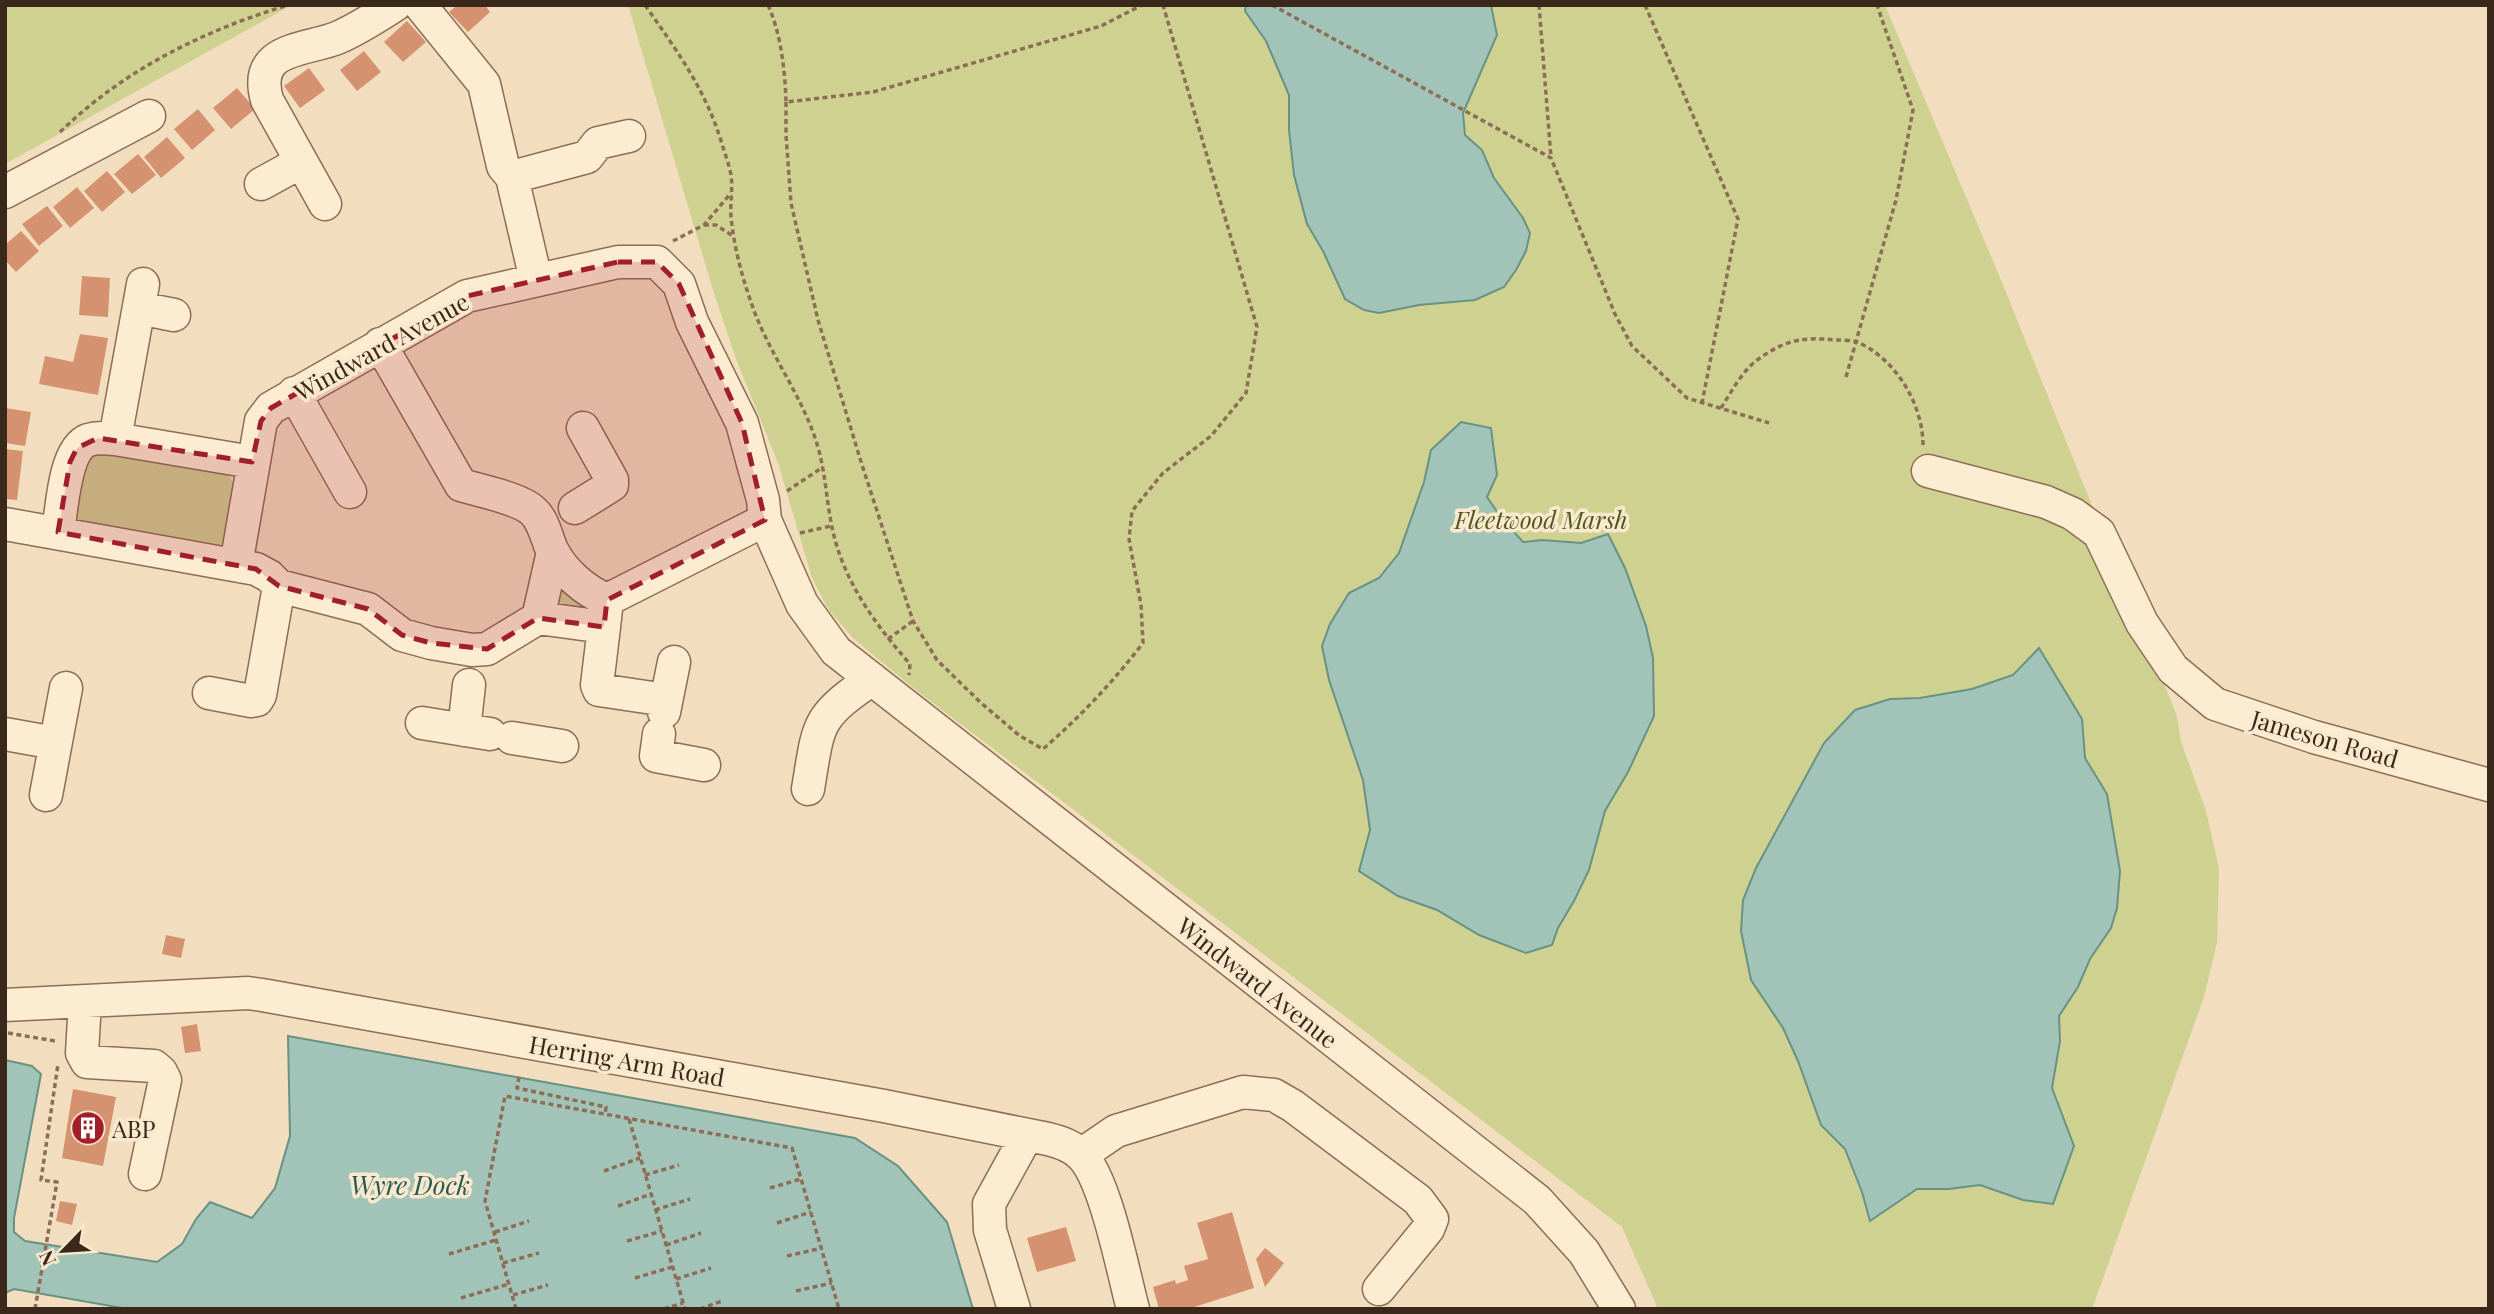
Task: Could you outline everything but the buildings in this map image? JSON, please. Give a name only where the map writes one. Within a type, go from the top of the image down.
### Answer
[{"type":"street","points":[[325,204],[267,100],[264,76],[270,64],[280,55],[327,42],[357,29],[395,5]]},
{"type":"street","points":[[420,5],[481,78],[487,90],[503,166],[512,177],[536,280]]},
{"type":"street","points":[[5,192],[149,116]]},
{"type":"street","points":[[512,177],[587,157],[598,143],[629,136]]},
{"type":"street","points":[[261,184],[301,162]]},
{"type":"street","name":"Windward Avenue","points":[[236,565],[261,421],[271,408],[467,296],[618,262],[657,262],[679,284],[692,322],[742,423],[768,521],[802,604],[836,651],[1537,1200],[1584,1252],[1619,1309]]},
{"type":"street","points":[[115,439],[141,296],[174,315]]},
{"type":"street","points":[[380,344],[461,485],[532,510],[557,526],[577,582],[591,594],[605,613],[597,685],[599,690],[663,715]]},
{"type":"street","points":[[294,393],[350,492]]},
{"type":"street","points":[[538,618],[557,526],[612,485],[612,480],[583,428]]},
{"type":"street","points":[[58,532],[70,462],[77,448],[86,441],[98,438],[115,439],[252,462]]},
{"type":"street","name":"Jameson Road","points":[[1926,460],[2046,502],[2073,514],[2099,533],[2142,623],[2173,669],[2215,704],[2314,737],[2489,785]]},
{"type":"street","points":[[471,666],[487,649],[538,618],[605,613],[768,521]]},
{"type":"street","points":[[5,524],[236,565],[262,572],[279,586],[368,610],[402,635],[431,643],[471,666],[489,734]]},
{"type":"street","points":[[209,693],[257,700],[279,586]]},
{"type":"street","points":[[674,662],[656,756],[704,765]]},
{"type":"street","points":[[808,789],[822,722],[841,700],[872,679]]},
{"type":"street","points":[[46,795],[66,688]]},
{"type":"street","points":[[422,723],[562,746]]},
{"type":"street","points":[[5,734],[55,743]]},
{"type":"street","name":"Herring Arm Road","points":[[5,1005],[248,993],[1027,1135],[1065,1144],[1081,1155]]},
{"type":"street","points":[[85,1002],[82,1054],[88,1062],[154,1066],[165,1080],[145,1174]]},
{"type":"street","points":[[1133,1309],[1099,1186],[1081,1155],[1116,1130],[1243,1092],[1274,1095],[1293,1106],[1418,1200],[1432,1219],[1428,1229],[1379,1289]]},
{"type":"street","points":[[1014,1309],[990,1230],[989,1204],[1027,1135]]},
{"type":"path","points":[[59,132],[100,96],[170,51],[288,5]]},
{"type":"path","points":[[645,5],[706,99],[731,174],[735,237],[745,282],[760,327],[807,415],[823,467],[831,526],[851,581],[860,600],[910,664],[906,705]]},
{"type":"path","points":[[768,5],[774,19],[785,83],[791,204],[818,320],[913,621],[937,660],[1020,736],[1043,749],[1068,727],[1122,670],[1143,643],[1129,539],[1132,511],[1163,473],[1211,436],[1246,393],[1257,327],[1163,5]]},
{"type":"path","points":[[786,102],[873,92],[1101,26],[1142,5]]},
{"type":"path","points":[[1272,5],[1551,158]]},
{"type":"path","points":[[1539,5],[1551,158],[1615,314],[1632,346],[1687,398],[1769,423]]},
{"type":"path","points":[[1645,5],[1738,219],[1702,403]]},
{"type":"path","points":[[1846,377],[1896,200],[1913,110],[1877,5]]},
{"type":"path","points":[[704,225],[731,193]]},
{"type":"path","points":[[657,262],[676,238],[704,225],[716,225],[735,237]]},
{"type":"path","points":[[1721,408],[1735,385],[1758,359],[1781,346],[1806,337],[1856,342],[1888,361],[1911,396],[1923,433],[1926,460]]},
{"type":"path","points":[[823,467],[780,496],[768,521],[792,535],[831,526]]},
{"type":"path","points":[[888,639],[913,621]]},
{"type":"path","points":[[5,1033],[61,1042]]},
{"type":"path","points":[[35,1308],[57,1182],[41,1180],[59,1056]]},
{"type":"path","points":[[519,1077],[517,1088],[606,1107],[605,1115]]},
{"type":"path","points":[[516,1309],[485,1201],[505,1096],[792,1148],[839,1309]]},
{"type":"path","points":[[629,1119],[685,1309]]},
{"type":"path","points":[[604,1171],[640,1158]]},
{"type":"path","points":[[645,1175],[679,1165]]},
{"type":"path","points":[[770,1188],[801,1179]]},
{"type":"path","points":[[618,1206],[651,1195]]},
{"type":"path","points":[[655,1210],[690,1199]]},
{"type":"path","points":[[777,1223],[811,1213]]},
{"type":"path","points":[[495,1232],[529,1221]]},
{"type":"path","points":[[627,1241],[662,1231]]},
{"type":"path","points":[[666,1245],[701,1233]]},
{"type":"path","points":[[449,1254],[496,1240]]},
{"type":"path","points":[[787,1256],[822,1248]]},
{"type":"path","points":[[503,1263],[538,1253]]},
{"type":"path","points":[[635,1278],[672,1267]]},
{"type":"path","points":[[676,1279],[711,1268]]},
{"type":"path","points":[[796,1291],[832,1283]]},
{"type":"path","points":[[461,1298],[509,1284]]},
{"type":"path","points":[[513,1296],[548,1285]]},
{"type":"path","points":[[699,1309],[722,1301]]},
{"type":"path","points":[[664,1309],[683,1303]]},
{"type":"highlighted area","points":[[618,262],[657,262],[679,284],[742,423],[765,520],[607,600],[604,627],[538,618],[487,649],[431,643],[402,635],[368,609],[279,586],[256,569],[58,532],[70,462],[77,448],[98,438],[252,462],[261,421],[271,408],[467,296]]},
{"type":"green space","points":[[5,5],[292,5],[5,164]]},
{"type":"green space","name":"Fleetwood Marsh","points":[[628,5],[1885,5],[2001,280],[2177,716],[2181,742],[2206,811],[2219,868],[2217,943],[2204,997],[2092,1309],[1658,1309],[1622,1227],[912,687],[853,638],[828,609],[812,578],[778,463],[736,359],[713,290]]},
{"type":"green space","points":[[92,451],[226,473],[236,486],[226,541],[216,549],[76,524],[71,507]]},
{"type":"green space","points":[[554,578],[593,604],[590,620],[549,607]]},
{"type":"water","points":[[1246,5],[1491,5],[1497,35],[1463,113],[1465,135],[1482,150],[1494,178],[1523,218],[1530,233],[1526,251],[1504,287],[1475,300],[1419,305],[1379,313],[1364,310],[1345,299],[1307,224],[1294,175],[1289,130],[1289,95],[1266,41],[1245,11]]},
{"type":"water","points":[[1461,422],[1491,428],[1497,475],[1487,497],[1523,542],[1542,540],[1581,543],[1608,534],[1625,568],[1646,626],[1653,658],[1654,716],[1628,772],[1605,811],[1589,870],[1558,928],[1552,945],[1526,953],[1479,935],[1437,910],[1398,896],[1359,871],[1370,830],[1363,780],[1329,680],[1322,646],[1330,624],[1349,593],[1379,578],[1399,553],[1424,482],[1431,450]]},
{"type":"water","points":[[2039,648],[2082,719],[2085,758],[2107,794],[2120,871],[2117,908],[2111,928],[2090,959],[2078,987],[2059,1016],[2060,1041],[2052,1088],[2074,1146],[2053,1204],[2023,1200],[1980,1185],[1917,1189],[1870,1221],[1845,1149],[1821,1125],[1783,1028],[1751,980],[1741,931],[1743,900],[1756,868],[1824,743],[1855,710],[1890,699],[1920,698],[1972,689],[2013,675]]},
{"type":"water","name":"Wyre Dock","points":[[288,1036],[855,1138],[898,1166],[947,1222],[973,1309],[128,1309],[14,1289],[5,1293],[5,1060],[32,1066],[41,1074],[14,1218],[14,1232],[25,1241],[157,1262],[182,1244],[196,1219],[210,1202],[252,1218],[275,1188],[290,1136]]},
{"type":"place","name":"ABP","points":[[88,1128]]}]
